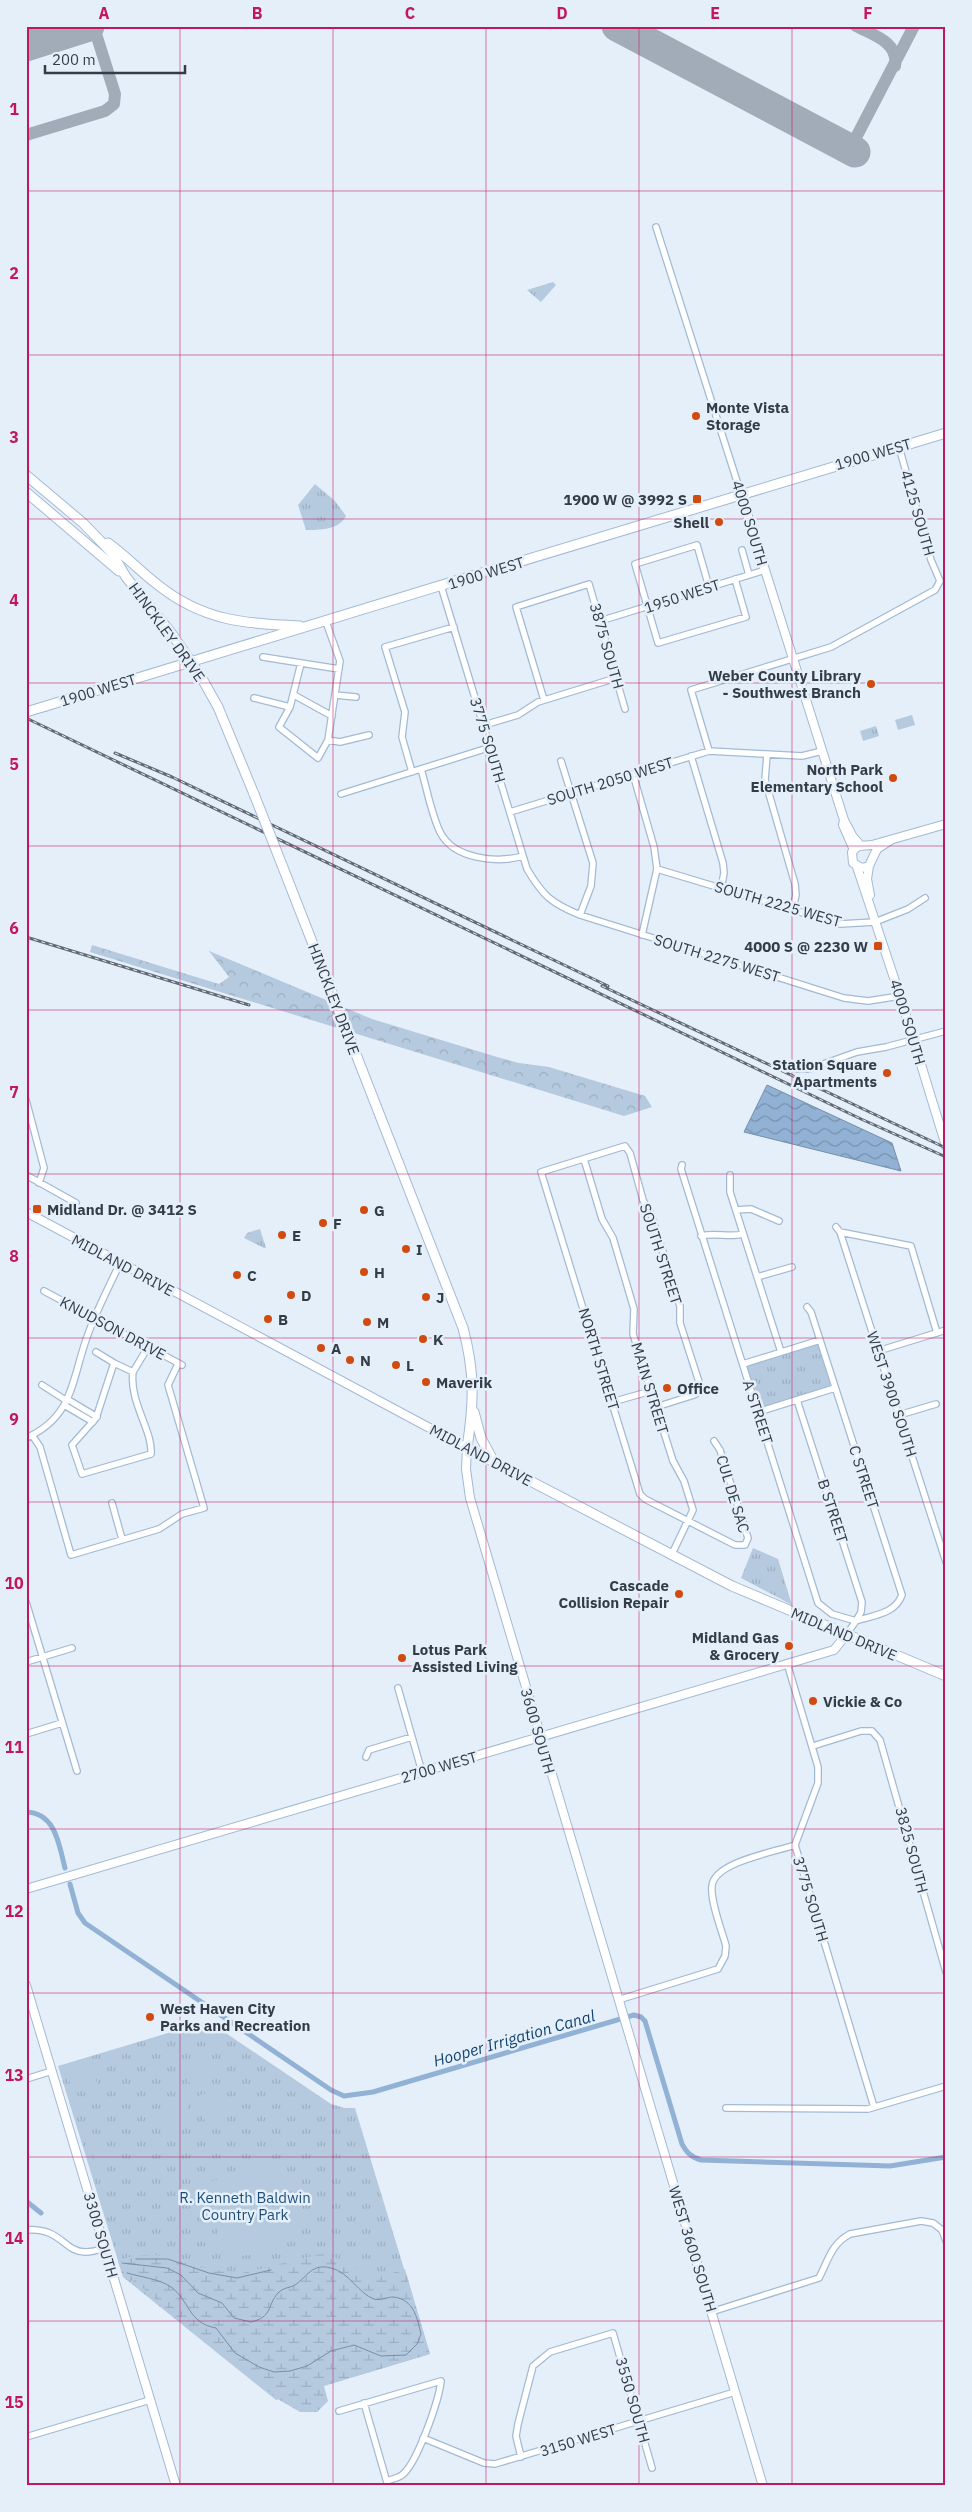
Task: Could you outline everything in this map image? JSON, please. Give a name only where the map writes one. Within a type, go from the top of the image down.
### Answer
[{"type":"main road","name":"1900 WEST","points":[[26,712],[946,433]]},
{"type":"main road","name":"HINCKLEY DRIVE","points":[[26,476],[83,523],[112,554],[126,577],[172,634],[218,707],[254,794],[463,1328],[470,1354],[474,1387],[473,1409],[467,1448]]},
{"type":"main road","name":"HINCKLEY DRIVE","points":[[26,492],[126,577]]},
{"type":"main road","points":[[83,523],[159,586],[192,607],[209,615],[251,625],[308,626]]},
{"type":"main road","points":[[473,1409],[480,1438],[494,1462]]},
{"type":"main road","name":"MIDLAND DRIVE","points":[[467,1448],[671,1556],[732,1586],[946,1676]]},
{"type":"street","name":"4000 SOUTH","points":[[656,227],[844,820],[860,847],[852,860],[857,867],[869,900],[874,922],[914,1039],[946,1146]]},
{"type":"street","name":"4125 SOUTH","points":[[792,658],[830,647],[928,596],[938,585],[938,577],[931,560],[898,447]]},
{"type":"street","points":[[709,587],[697,545],[635,564],[658,643],[746,617],[735,579]]},
{"type":"street","points":[[742,550],[749,575]]},
{"type":"street","name":"1950 WEST","points":[[600,621],[765,570]]},
{"type":"street","name":"3875 SOUTH","points":[[544,700],[516,607],[590,584],[625,708]]},
{"type":"street","name":"3775 SOUTH","points":[[441,586],[527,869],[540,891]]},
{"type":"street","points":[[301,663],[290,707],[279,727],[318,758],[328,740],[340,661],[326,622]]},
{"type":"street","points":[[412,772],[402,737],[405,712],[385,647],[454,627]]},
{"type":"street","points":[[263,656],[339,669]]},
{"type":"street","points":[[709,751],[692,690],[792,658]]},
{"type":"street","points":[[484,725],[518,715],[544,700],[616,678]]},
{"type":"street","points":[[294,695],[332,716]]},
{"type":"street","points":[[335,695],[356,698]]},
{"type":"street","points":[[254,698],[290,707]]},
{"type":"street","points":[[328,740],[340,742],[368,734]]},
{"type":"street","points":[[341,794],[491,747]]},
{"type":"street","name":"SOUTH 2050 WEST","points":[[510,812],[709,751],[802,756],[822,751]]},
{"type":"street","points":[[767,755],[765,780],[795,884],[796,895],[792,911]]},
{"type":"street","points":[[691,756],[723,863],[724,874],[721,889]]},
{"type":"street","points":[[560,761],[593,863],[591,886],[580,915]]},
{"type":"street","points":[[421,769],[441,833],[455,846],[487,859],[507,860],[523,856]]},
{"type":"street","points":[[633,774],[654,847],[657,869],[642,935]]},
{"type":"street","points":[[857,867],[868,866],[877,849],[891,840],[946,824]]},
{"type":"street","points":[[860,847],[886,839],[891,840]]},
{"type":"street","points":[[860,847],[873,855]]},
{"type":"street","name":"4000 SOUTH","points":[[868,866],[867,879],[871,894],[869,900]]},
{"type":"street","name":"SOUTH 2225 WEST","points":[[657,869],[840,924],[874,922],[908,909],[925,898]]},
{"type":"street","name":"SOUTH 2275 WEST","points":[[540,891],[556,904],[580,915],[844,998],[868,1001],[900,996]]},
{"type":"street","points":[[796,1069],[809,1069],[857,1052],[886,1047],[946,1031]]},
{"type":"street","points":[[26,1100],[44,1168],[39,1183]]},
{"type":"street","name":"SOUTH STREET","points":[[584,1159],[625,1146],[630,1153],[642,1200],[651,1214],[680,1306],[680,1323],[700,1385],[699,1392],[694,1396],[656,1406]]},
{"type":"street","name":"NORTH STREET","points":[[584,1159],[541,1172],[640,1494],[644,1499],[688,1519]]},
{"type":"street","name":"MAIN STREET","points":[[584,1159],[602,1219],[612,1238],[634,1309],[633,1334],[673,1461],[684,1481],[693,1510],[671,1556]]},
{"type":"street","name":"A STREET","points":[[682,1165],[681,1169],[701,1236],[818,1603],[832,1614],[856,1621]]},
{"type":"street","points":[[26,1175],[76,1203]]},
{"type":"street","points":[[730,1175],[730,1192],[781,1352]]},
{"type":"street","points":[[736,1210],[751,1209],[779,1220]]},
{"type":"street","name":"MIDLAND DRIVE","points":[[26,1212],[467,1448]]},
{"type":"street","name":"WEST 3900 SOUTH","points":[[937,1333],[910,1246],[838,1230],[946,1562]]},
{"type":"street","points":[[701,1236],[715,1234],[730,1237],[743,1234]]},
{"type":"street","points":[[112,1503],[122,1539],[71,1555],[40,1447],[29,1437],[52,1420],[66,1402],[76,1380],[86,1339],[120,1263]]},
{"type":"street","points":[[757,1277],[792,1267]]},
{"type":"street","name":"KNUDSON DRIVE","points":[[44,1291],[180,1364],[168,1385],[204,1508],[182,1514],[159,1528],[122,1539]]},
{"type":"street","name":"C STREET","points":[[807,1307],[820,1340],[902,1594],[898,1604],[890,1610],[856,1621]]},
{"type":"street","points":[[878,1351],[946,1330]]},
{"type":"street","points":[[743,1364],[820,1340]]},
{"type":"street","points":[[114,1363],[95,1420],[72,1445],[82,1474],[151,1454],[132,1384],[133,1372],[148,1347]]},
{"type":"street","points":[[96,1352],[133,1372]]},
{"type":"street","points":[[42,1385],[95,1420]]},
{"type":"street","points":[[758,1412],[835,1388]]},
{"type":"street","points":[[612,1402],[651,1391]]},
{"type":"street","name":"B STREET","points":[[797,1400],[862,1602],[861,1612],[856,1621]]},
{"type":"street","points":[[899,1415],[936,1404]]},
{"type":"street","name":"CUL DE SAC","points":[[688,1519],[735,1545],[746,1545],[748,1538],[720,1450],[714,1441]]},
{"type":"street","name":"3600 SOUTH","points":[[467,1448],[466,1469],[470,1498],[622,2013]]},
{"type":"street","points":[[26,1602],[77,1772]]},
{"type":"street","points":[[846,1635],[856,1621]]},
{"type":"street","name":"2700 WEST","points":[[26,1889],[834,1650],[846,1635]]},
{"type":"street","points":[[26,1662],[72,1648]]},
{"type":"street","name":"3775 SOUTH","points":[[787,1663],[818,1767],[818,1783],[795,1845],[874,2107]]},
{"type":"street","points":[[398,1688],[422,1772]]},
{"type":"street","points":[[26,1734],[62,1723]]},
{"type":"street","name":"3825 SOUTH","points":[[813,1746],[861,1731],[872,1731],[880,1740],[946,1972]]},
{"type":"street","points":[[366,1757],[369,1750],[412,1737]]},
{"type":"street","points":[[618,2000],[710,1972],[722,1964],[726,1946],[712,1893],[713,1879],[718,1872],[728,1866],[795,1845]]},
{"type":"street","name":"3300 SOUTH","points":[[26,1984],[176,2486]]},
{"type":"street","name":"WEST 3600 SOUTH","points":[[622,2013],[763,2486]]},
{"type":"street","points":[[26,2079],[52,2071]]},
{"type":"street","points":[[726,2108],[874,2107],[946,2086]]},
{"type":"street","points":[[711,2312],[816,2280],[819,2278],[834,2247],[841,2239],[850,2234],[926,2221],[933,2223],[942,2230],[946,2241]]},
{"type":"street","points":[[26,2230],[41,2229],[54,2234],[72,2248],[84,2252],[105,2248]]},
{"type":"street","name":"3550 SOUTH","points":[[520,2457],[516,2436],[528,2376],[533,2366],[550,2352],[613,2332],[652,2468]]},
{"type":"street","points":[[339,2411],[364,2403],[440,2381],[439,2394],[423,2438],[406,2471],[388,2483],[364,2403]]},
{"type":"street","name":"3150 WEST","points":[[423,2438],[484,2463],[495,2464],[735,2392]]},
{"type":"street","points":[[26,2437],[150,2400]]},
{"type":"green space","points":[[553,282],[556,285],[541,302],[527,290]]},
{"type":"green space","points":[[315,484],[335,501],[346,516],[343,521],[334,527],[306,530],[298,505]]},
{"type":"green space","points":[[912,715],[915,725],[898,730],[895,720]]},
{"type":"green space","points":[[876,726],[879,736],[863,741],[860,731]]},
{"type":"green space","points":[[92,945],[219,984],[229,977],[209,951],[372,1019],[497,1057],[519,1063],[549,1067],[645,1096],[652,1107],[624,1116],[90,952]]},
{"type":"green space","points":[[260,1229],[266,1248],[244,1238],[247,1233]]},
{"type":"green space","points":[[818,1342],[833,1387],[760,1411],[746,1365]]},
{"type":"green space","points":[[753,1548],[778,1559],[792,1605],[741,1578]]},
{"type":"green space","name":"R. Kenneth Baldwin Country Park","points":[[208,2021],[331,2104],[345,2108],[355,2108],[430,2354],[276,2400],[123,2277],[58,2066]]},
{"type":"green space","points":[[90,2059],[98,2086],[73,2093],[65,2067]]},
{"type":"green space","points":[[204,2059],[211,2080],[194,2085],[189,2082],[184,2065]]},
{"type":"green space","points":[[218,2090],[226,2113],[203,2120],[197,2102],[200,2095]]},
{"type":"green space","points":[[181,2101],[187,2104],[192,2123],[169,2130],[163,2106]]},
{"type":"green space","points":[[100,2143],[105,2163],[96,2166],[90,2146]]},
{"type":"green space","points":[[278,2161],[289,2197],[213,2221],[202,2184]]},
{"type":"green space","points":[[291,2201],[302,2238],[226,2261],[215,2224]]},
{"type":"green space","points":[[325,2253],[351,2265],[371,2280],[405,2269],[430,2354],[324,2386],[328,2401],[317,2412],[300,2412],[276,2398],[232,2358],[169,2311],[137,2283],[123,2276],[118,2261],[132,2256],[155,2255],[168,2257],[194,2266],[238,2274]]},
{"type":"water","points":[[767,1085],[892,1143],[901,1171],[744,1132]]},
{"type":"waterway","name":"Hooper Irrigation Canal","points":[[26,1812],[36,1814],[50,1824],[58,1840],[65,1868]]},
{"type":"waterway","name":"Hooper Irrigation Canal","points":[[70,1884],[78,1913],[85,1923],[331,2090],[344,2096],[373,2092],[634,2015],[641,2017],[645,2021],[682,2144],[695,2158],[701,2160],[890,2166],[946,2157]]},
{"type":"waterway","points":[[26,2201],[41,2213]]},
{"type":"waterway","points":[[136,2259],[168,2259],[209,2273],[237,2278],[271,2270]]},
{"type":"waterway","points":[[122,2263],[167,2268],[181,2275],[198,2293],[222,2303],[234,2318],[251,2322],[258,2320],[266,2314],[280,2291],[295,2285],[311,2271],[319,2267],[331,2268],[349,2278],[363,2293],[374,2299],[379,2300],[393,2297],[406,2301],[413,2310],[421,2334],[417,2344],[406,2355],[381,2356],[354,2345],[331,2351],[307,2366],[290,2371],[274,2372],[259,2367],[235,2353],[216,2328],[194,2317],[171,2287],[155,2280],[127,2273]]},
{"type":"taxiway","points":[[856,26],[877,36],[889,45],[893,51],[895,66]]},
{"type":"taxiway","points":[[850,149],[914,26]]},
{"type":"taxiway","points":[[26,135],[105,111],[114,104],[115,94],[97,37],[89,30],[74,31]]},
{"type":"runway","points":[[26,46],[89,26]]},
{"type":"runway","points":[[617,26],[855,152]]},
{"type":"railway","points":[[26,718],[861,1119],[946,1157]]},
{"type":"railway","points":[[115,753],[172,777],[608,986]]},
{"type":"railway","points":[[26,937],[249,1005]]},
{"type":"railway","points":[[602,986],[946,1148]]},
{"type":"place","name":"Monte Vista Storage","points":[[696,416]]},
{"type":"place","name":"1900 W @ 3992 S","points":[[697,499]]},
{"type":"place","name":"Shell","points":[[719,522]]},
{"type":"place","name":"Weber County Library - Southwest Branch","points":[[871,684]]},
{"type":"place","name":"North Park Elementary School","points":[[893,778]]},
{"type":"place","name":"4000 S @ 2230 W","points":[[878,946]]},
{"type":"place","name":"Station Square Apartments","points":[[887,1073]]},
{"type":"place","name":"Midland Dr. @ 3412 S","points":[[37,1209]]},
{"type":"place","name":"G","points":[[364,1210]]},
{"type":"place","name":"F","points":[[323,1223]]},
{"type":"place","name":"E","points":[[282,1235]]},
{"type":"place","name":"I","points":[[406,1249]]},
{"type":"place","name":"H","points":[[364,1272]]},
{"type":"place","name":"C","points":[[237,1275]]},
{"type":"place","name":"D","points":[[291,1295]]},
{"type":"place","name":"J","points":[[426,1297]]},
{"type":"place","name":"B","points":[[268,1319]]},
{"type":"place","name":"M","points":[[367,1322]]},
{"type":"place","name":"K","points":[[423,1339]]},
{"type":"place","name":"A","points":[[321,1348]]},
{"type":"place","name":"N","points":[[350,1360]]},
{"type":"place","name":"L","points":[[396,1365]]},
{"type":"place","name":"Maverik","points":[[426,1382]]},
{"type":"place","name":"Office","points":[[667,1388]]},
{"type":"place","name":"Cascade Collision Repair","points":[[679,1594]]},
{"type":"place","name":"Midland Gas & Grocery","points":[[789,1646]]},
{"type":"place","name":"Lotus Park Assisted Living","points":[[402,1658]]},
{"type":"place","name":"Vickie & Co","points":[[813,1701]]},
{"type":"place","name":"West Haven City Parks and Recreation","points":[[150,2017]]}]
